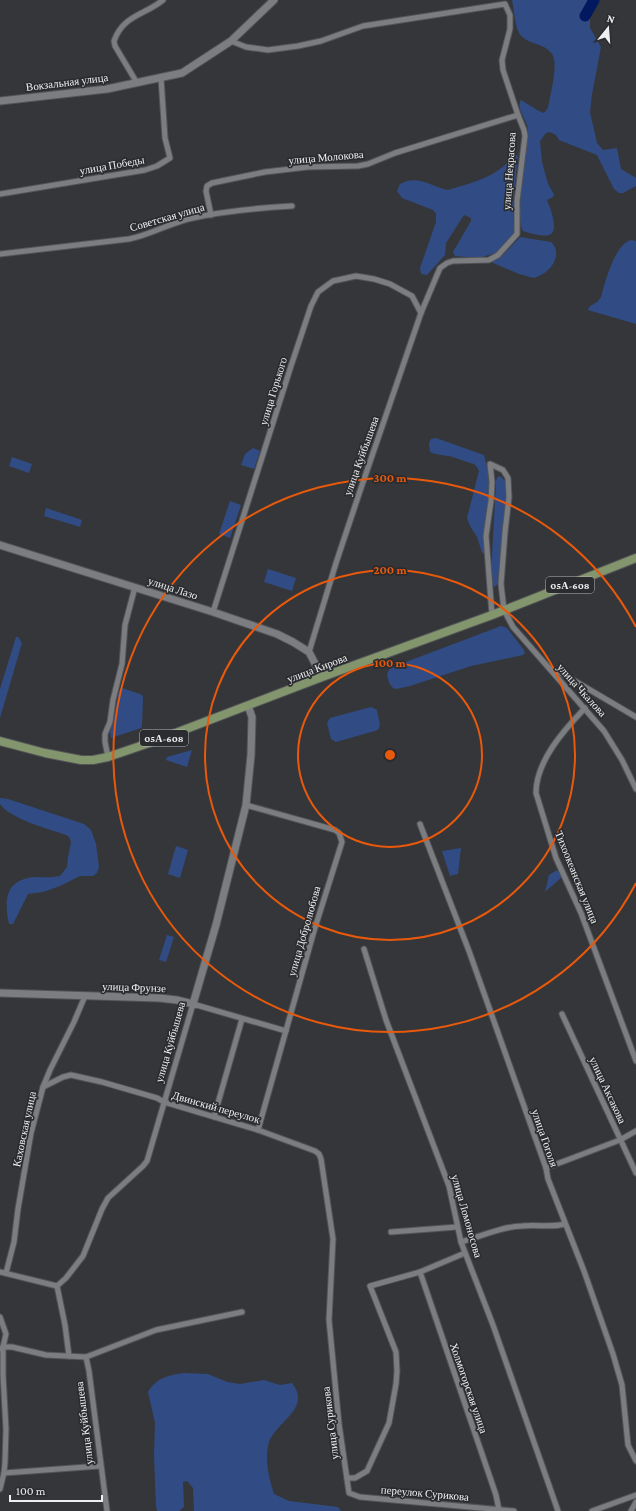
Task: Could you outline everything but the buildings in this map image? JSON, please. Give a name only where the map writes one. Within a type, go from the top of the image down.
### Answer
[{"type":"main road","points":[[231,42],[274,0]]},
{"type":"main road","name":"Вокзальная улица","points":[[0,101],[107,89],[182,73],[231,42]]},
{"type":"main road","name":"улица Лазо","points":[[0,545],[213,612],[277,634],[309,652]]},
{"type":"main road","name":"улица Кирова","points":[[0,741],[45,753],[80,760],[93,760],[108,757],[492,615],[636,558]]},
{"type":"main road","points":[[309,652],[322,677]]},
{"type":"main road","name":"улица Куйбышева","points":[[192,1004],[216,925],[246,805],[251,754],[252,717],[248,706]]},
{"type":"main road","name":"улица Фрунзе","points":[[0,993],[159,998],[177,1000],[192,1004]]},
{"type":"street","points":[[137,83],[115,46],[114,41],[125,23],[137,14],[154,8],[163,0]]},
{"type":"street","name":"улица Некрасова","points":[[231,42],[246,47],[268,50],[298,46],[321,41],[363,26],[505,4],[510,15],[510,29],[502,60],[503,70],[525,136],[517,201],[517,234],[498,255],[489,260],[453,261],[440,268],[421,313]]},
{"type":"street","name":"улица Победы","points":[[0,194],[145,170],[170,158],[165,138],[161,78]]},
{"type":"street","name":"улица Молокова","points":[[211,214],[206,191],[207,186],[212,183],[265,172],[308,167],[358,166],[368,164],[396,153],[518,115]]},
{"type":"street","name":"Советская улица","points":[[0,254],[129,239],[143,236],[186,220],[211,214],[254,208],[292,206]]},
{"type":"street","name":"улица Горького","points":[[213,612],[291,366],[311,306],[318,292],[333,281],[356,276],[374,279],[390,284],[412,296],[421,313]]},
{"type":"street","name":"улица Куйбышева","points":[[309,652],[342,542],[421,313]]},
{"type":"street","points":[[492,615],[486,536],[491,501],[492,482],[490,464],[503,470],[508,478],[509,498],[504,532],[501,584],[504,610]]},
{"type":"street","points":[[108,757],[105,734],[110,722],[113,700],[122,664],[123,636],[135,587]]},
{"type":"street","name":"улица Чкалова","points":[[504,610],[513,627],[604,731],[614,746],[636,789]]},
{"type":"street","points":[[549,669],[563,674],[636,717]]},
{"type":"street","name":"Тихоокеанская улица","points":[[585,708],[567,726],[551,750],[538,776],[536,793],[556,858],[581,913],[636,1061]]},
{"type":"street","name":"улица Добролюбова","points":[[246,805],[329,828],[339,833],[342,842],[314,931],[258,1130]]},
{"type":"street","name":"улица Гоголя","points":[[420,824],[469,951],[546,1168],[548,1180],[584,1271],[619,1372],[624,1397],[628,1445],[636,1461]]},
{"type":"street","name":"улица Ломоносова","points":[[364,949],[386,1020],[449,1186],[461,1242],[493,1325],[558,1511]]},
{"type":"street","name":"Каховская улица","points":[[3,1273],[14,1242],[31,1133],[43,1087],[85,996]]},
{"type":"street","name":"улица Куйбышева","points":[[57,1286],[66,1278],[83,1256],[108,1198],[146,1163],[192,1004]]},
{"type":"street","name":"улица Фрунзе","points":[[192,1004],[286,1031]]},
{"type":"street","name":"улица Аксакова","points":[[562,1014],[636,1173]]},
{"type":"street","points":[[214,1117],[242,1019]]},
{"type":"street","name":"Двинский переулок","points":[[43,1087],[63,1077],[71,1075],[102,1082],[258,1130],[315,1151]]},
{"type":"street","points":[[546,1168],[620,1140],[636,1131]]},
{"type":"street","name":"улица Сурикова","points":[[315,1151],[321,1158],[333,1235],[328,1320],[339,1424],[347,1478]]},
{"type":"street","points":[[461,1242],[516,1226],[535,1225],[550,1227],[565,1224]]},
{"type":"street","points":[[391,1232],[457,1227]]},
{"type":"street","points":[[347,1478],[355,1478],[367,1471],[389,1422],[396,1384],[396,1352],[370,1286],[420,1272],[466,1253]]},
{"type":"street","name":"Холмогорская улица","points":[[420,1272],[496,1495],[499,1510]]},
{"type":"street","points":[[3,1273],[57,1286],[65,1325],[69,1356]]},
{"type":"street","points":[[2,1348],[12,1347],[46,1355],[86,1357],[156,1330],[242,1312]]},
{"type":"street","points":[[0,1317],[6,1334],[2,1348],[6,1429],[4,1473],[0,1489]]},
{"type":"street","name":"улица Куйбышева","points":[[86,1357],[107,1511]]},
{"type":"street","points":[[4,1473],[100,1466]]},
{"type":"street","name":"переулок Сурикова","points":[[347,1478],[349,1493],[360,1497],[514,1511]]},
{"type":"street","points":[[592,1511],[636,1495]]},
{"type":"street","points":[[632,1511],[636,1502]]},
{"type":"shaded area","points":[[512,0],[597,0],[590,11],[590,28],[601,47],[590,112],[597,143],[603,150],[617,148],[621,169],[636,178],[636,186],[623,193],[619,193],[614,189],[597,155],[559,140],[556,135],[550,132],[546,133],[540,141],[542,162],[548,184],[554,194],[553,197],[547,200],[553,219],[554,229],[549,235],[543,236],[523,231],[521,224],[520,213],[523,168],[528,128],[521,111],[520,104],[521,100],[544,113],[548,108],[555,65],[552,54],[549,50],[526,40],[519,33]]},
{"type":"shaded area","points":[[514,152],[518,157],[513,201],[514,235],[496,253],[478,258],[455,256],[453,252],[471,221],[471,218],[464,215],[446,243],[445,255],[427,275],[421,274],[420,268],[436,222],[436,214],[433,210],[402,198],[397,191],[400,184],[413,180],[425,182],[448,190],[478,180],[499,170],[505,165]]},
{"type":"shaded area","points":[[520,237],[551,242],[554,245],[556,253],[555,260],[551,267],[540,276],[534,278],[519,274],[491,262],[504,254]]},
{"type":"shaded area","points":[[631,240],[636,241],[636,324],[588,310],[589,307],[597,302],[601,297],[608,273],[620,248]]},
{"type":"shaded area","points":[[436,438],[484,455],[488,471],[489,485],[484,554],[467,518],[479,471],[474,464],[430,452],[429,443],[431,439]]},
{"type":"shaded area","points":[[253,448],[260,451],[254,469],[241,465],[245,454]]},
{"type":"shaded area","points":[[12,457],[32,464],[29,473],[9,466]]},
{"type":"shaded area","points":[[500,476],[505,481],[506,499],[498,583],[495,587],[491,582],[491,574],[496,482],[497,477]]},
{"type":"shaded area","points":[[230,501],[241,505],[230,538],[219,534]]},
{"type":"shaded area","points":[[46,508],[82,520],[80,527],[44,516]]},
{"type":"shaded area","points":[[268,569],[296,578],[292,591],[264,582]]},
{"type":"shaded area","points":[[501,626],[507,628],[524,650],[525,653],[523,655],[471,666],[410,686],[396,689],[389,683],[387,674],[390,668]]},
{"type":"shaded area","points":[[16,637],[18,637],[22,643],[0,718],[0,689]]},
{"type":"shaded area","points":[[122,688],[143,696],[142,726],[141,728],[111,738],[110,732],[118,695],[120,689]]},
{"type":"shaded area","points":[[371,707],[377,710],[380,725],[378,730],[336,742],[331,739],[327,723],[330,718]]},
{"type":"shaded area","points":[[192,750],[187,767],[166,760],[167,757]]},
{"type":"shaded area","points":[[0,798],[8,799],[84,824],[91,830],[96,844],[99,867],[97,873],[93,876],[80,876],[60,886],[43,892],[28,894],[13,924],[9,924],[7,915],[7,899],[12,887],[17,882],[24,879],[60,876],[67,867],[71,842],[69,837],[66,835],[30,823],[13,815],[0,804]]},
{"type":"shaded area","points":[[176,846],[188,850],[180,878],[168,874]]},
{"type":"shaded area","points":[[461,848],[458,874],[450,876],[442,851]]},
{"type":"shaded area","points":[[557,870],[562,877],[545,892],[549,875]]},
{"type":"shaded area","points":[[167,935],[174,937],[166,962],[159,960]]},
{"type":"shaded area","points":[[184,1373],[208,1374],[227,1382],[240,1384],[264,1380],[280,1385],[292,1383],[297,1392],[298,1400],[296,1407],[273,1434],[268,1448],[268,1468],[274,1494],[289,1501],[338,1507],[341,1511],[194,1511],[193,1488],[187,1481],[183,1482],[184,1507],[179,1511],[157,1511],[154,1455],[155,1423],[148,1392],[159,1380]]},
{"type":"waterway","points":[[585,16],[594,0]]}]
